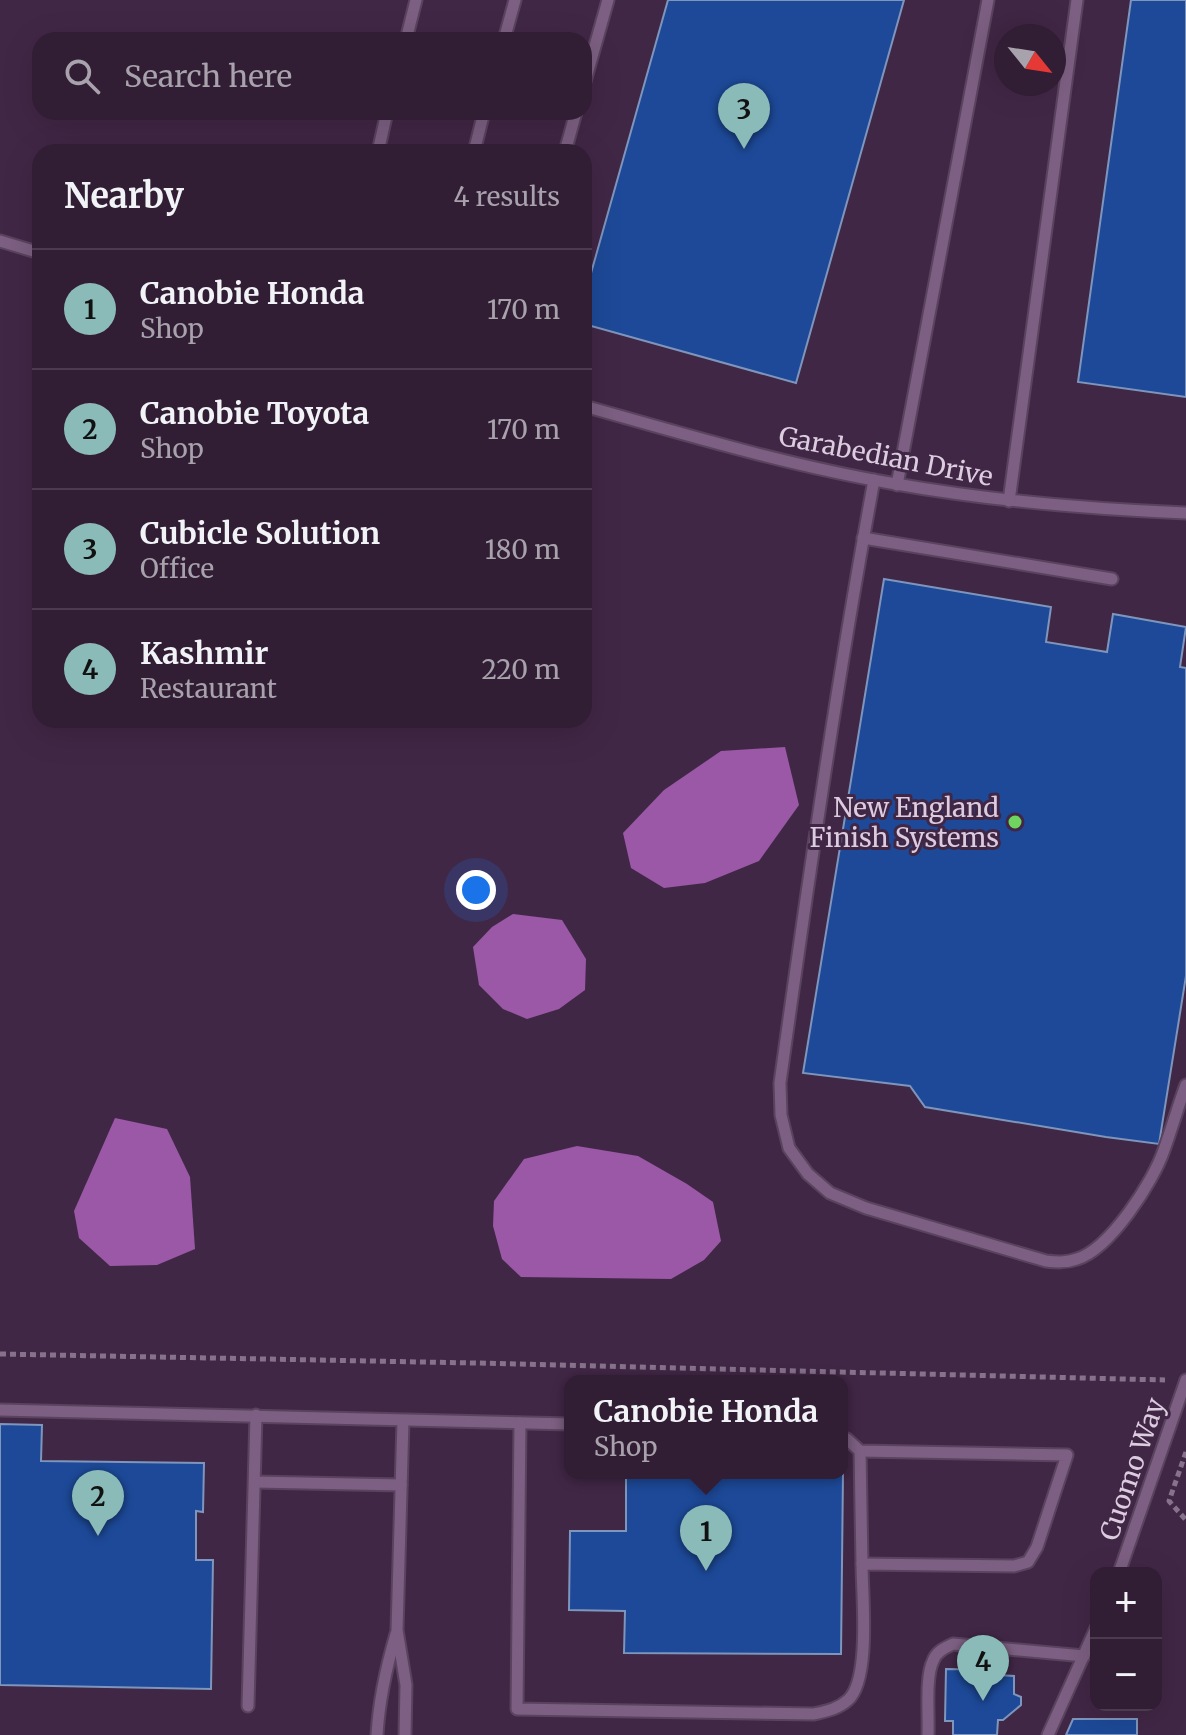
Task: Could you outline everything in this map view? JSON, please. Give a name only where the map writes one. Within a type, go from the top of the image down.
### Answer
[{"type":"lane","points":[[408,32],[416,0]]},
{"type":"lane","points":[[506,32],[515,0]]},
{"type":"lane","points":[[592,57],[608,0]]},
{"type":"lane","points":[[897,485],[988,0]]},
{"type":"lane","points":[[1009,501],[1077,0]]},
{"type":"lane","points":[[380,144],[385,120]]},
{"type":"lane","points":[[476,144],[482,120]]},
{"type":"lane","points":[[567,144],[574,120]]},
{"type":"lane","points":[[0,241],[32,251]]},
{"type":"lane","name":"Garabedian Drive","points":[[592,408],[740,450],[897,485],[1009,501],[1186,513]]},
{"type":"lane","points":[[874,480],[809,877],[780,1083],[781,1115],[789,1148],[808,1174],[830,1193],[866,1208],[1046,1261],[1062,1262],[1079,1259],[1095,1249],[1129,1212],[1148,1185],[1164,1152],[1186,1085]]},
{"type":"lane","points":[[863,538],[1112,579]]},
{"type":"lane","name":"Cuomo Way","points":[[1121,1567],[1186,1380]]},
{"type":"lane","points":[[0,1410],[564,1424]]},
{"type":"lane","points":[[248,1706],[256,1415]]},
{"type":"lane","points":[[403,1421],[397,1630],[406,1685],[405,1735]]},
{"type":"lane","points":[[520,1423],[517,1709],[814,1714],[834,1709],[851,1698],[859,1679],[864,1651],[860,1451]]},
{"type":"lane","points":[[848,1440],[860,1451],[1067,1455],[1037,1547],[1028,1562],[1014,1566],[862,1564]]},
{"type":"lane","points":[[255,1482],[401,1485]]},
{"type":"lane","points":[[377,1735],[383,1680],[397,1630]]},
{"type":"lane","points":[[1048,1735],[1091,1639]]},
{"type":"lane","points":[[928,1735],[929,1675],[933,1660],[942,1649],[953,1644],[1084,1656]]},
{"type":"path","points":[[0,1354],[1186,1380]]},
{"type":"path","points":[[1186,1452],[1169,1501],[1186,1520]]},
{"type":"shaded area","points":[[785,747],[799,805],[759,861],[705,883],[664,888],[631,868],[623,833],[664,790],[721,751]]},
{"type":"shaded area","points":[[513,914],[562,920],[586,959],[585,990],[559,1009],[527,1019],[503,1009],[479,985],[473,947],[492,927]]},
{"type":"shaded area","points":[[115,1118],[167,1129],[190,1177],[195,1249],[157,1265],[110,1266],[79,1238],[74,1211]]},
{"type":"shaded area","points":[[577,1146],[638,1156],[687,1184],[713,1202],[721,1241],[704,1260],[671,1279],[521,1277],[502,1259],[493,1226],[494,1201],[524,1159]]},
{"type":"building","points":[[668,0],[904,0],[796,383],[592,326],[592,270]]},
{"type":"building","points":[[1131,0],[1186,0],[1186,397],[1078,382]]},
{"type":"building","name":"New England Finish Systems","points":[[884,579],[1051,607],[1046,642],[1107,652],[1113,614],[1186,627],[1180,667],[1186,668],[1186,976],[1159,1144],[925,1107],[910,1086],[803,1073]]},
{"type":"building","points":[[0,1424],[42,1425],[41,1461],[204,1463],[203,1512],[196,1511],[196,1560],[213,1560],[211,1689],[0,1685]]},
{"type":"building","points":[[626,1479],[843,1479],[841,1654],[624,1653],[625,1611],[569,1610],[570,1531],[626,1531]]},
{"type":"building","points":[[946,1669],[998,1670],[998,1675],[1014,1676],[1014,1694],[1021,1697],[1021,1705],[1003,1720],[998,1720],[997,1735],[953,1735],[953,1721],[945,1721]]},
{"type":"building","points":[[1073,1719],[1137,1719],[1137,1735],[1066,1735]]},
{"type":"place","name":"Cubicle Solution","points":[[744,149]]},
{"type":"place","name":"New England Finish Systems","points":[[1015,822]]},
{"type":"place","name":"Canobie Toyota","points":[[98,1536]]},
{"type":"place","name":"Canobie Honda","points":[[706,1571]]},
{"type":"place","name":"Kashmir","points":[[983,1701]]}]
